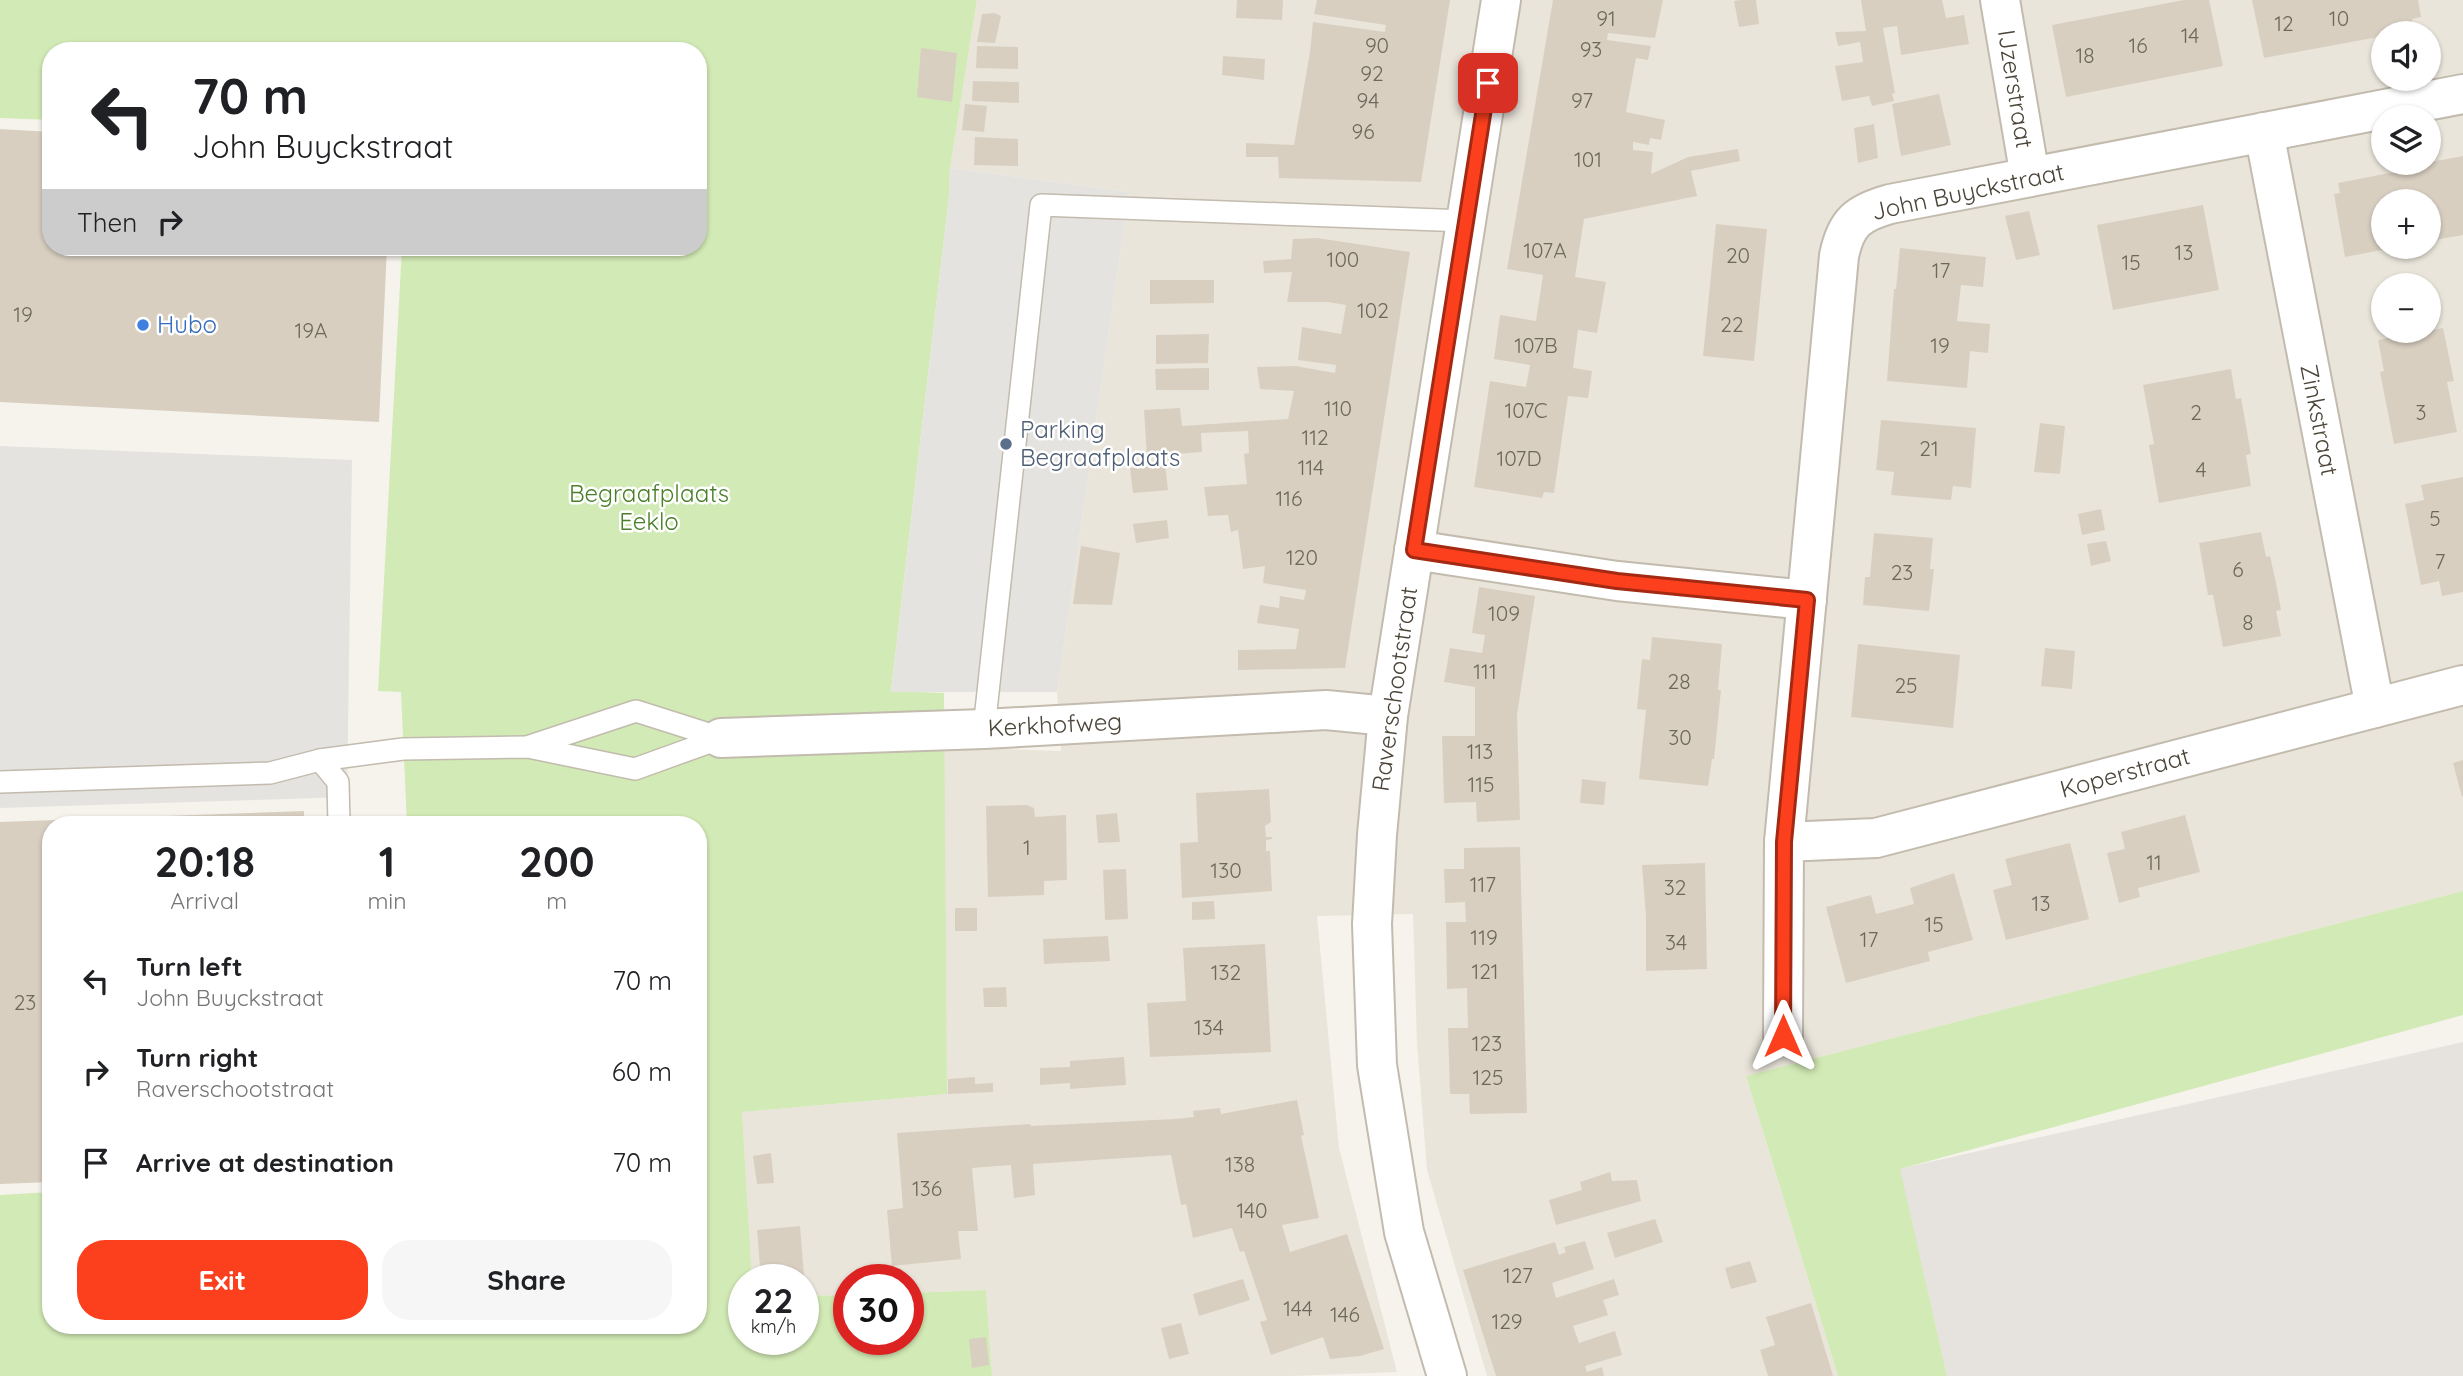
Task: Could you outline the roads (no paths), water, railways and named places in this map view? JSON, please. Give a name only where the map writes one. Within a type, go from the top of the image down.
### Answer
[{"type":"street","name":"Raverschootstraat","points":[[1447,1376],[1404,1232],[1377,1065],[1372,925],[1388,716],[1500,0]]},
{"type":"street","name":"IJzerstraat","points":[[2000,0],[2029,177]]},
{"type":"street","name":"John Buyckstraat","points":[[1783,1036],[1784,842],[1839,256],[1846,232],[1860,215],[1890,204],[2463,94]]},
{"type":"street","name":"Zinkstraat","points":[[2264,132],[2375,708]]},
{"type":"street","points":[[1414,550],[1617,581],[1807,600]]},
{"type":"street","name":"Koperstraat","points":[[1784,842],[1876,838],[2463,685]]},
{"type":"street","name":"Kerkhofweg","points":[[721,738],[984,729],[1325,710],[1388,716]]},
{"type":"lane","points":[[984,729],[1041,205],[1466,221]]},
{"type":"lane","points":[[528,747],[636,710],[721,738]]},
{"type":"lane","points":[[0,782],[270,773],[320,760],[403,749],[528,747],[635,769],[721,738]]},
{"type":"lane","points":[[320,760],[338,782],[339,816]]},
{"type":"place","name":"Hubo","points":[[143,325]]},
{"type":"place","name":"Parking Begraafplaats","points":[[1006,444]]},
{"type":"park label","name":"Begraafplaats Eeklo","points":[[649,508]]}]
